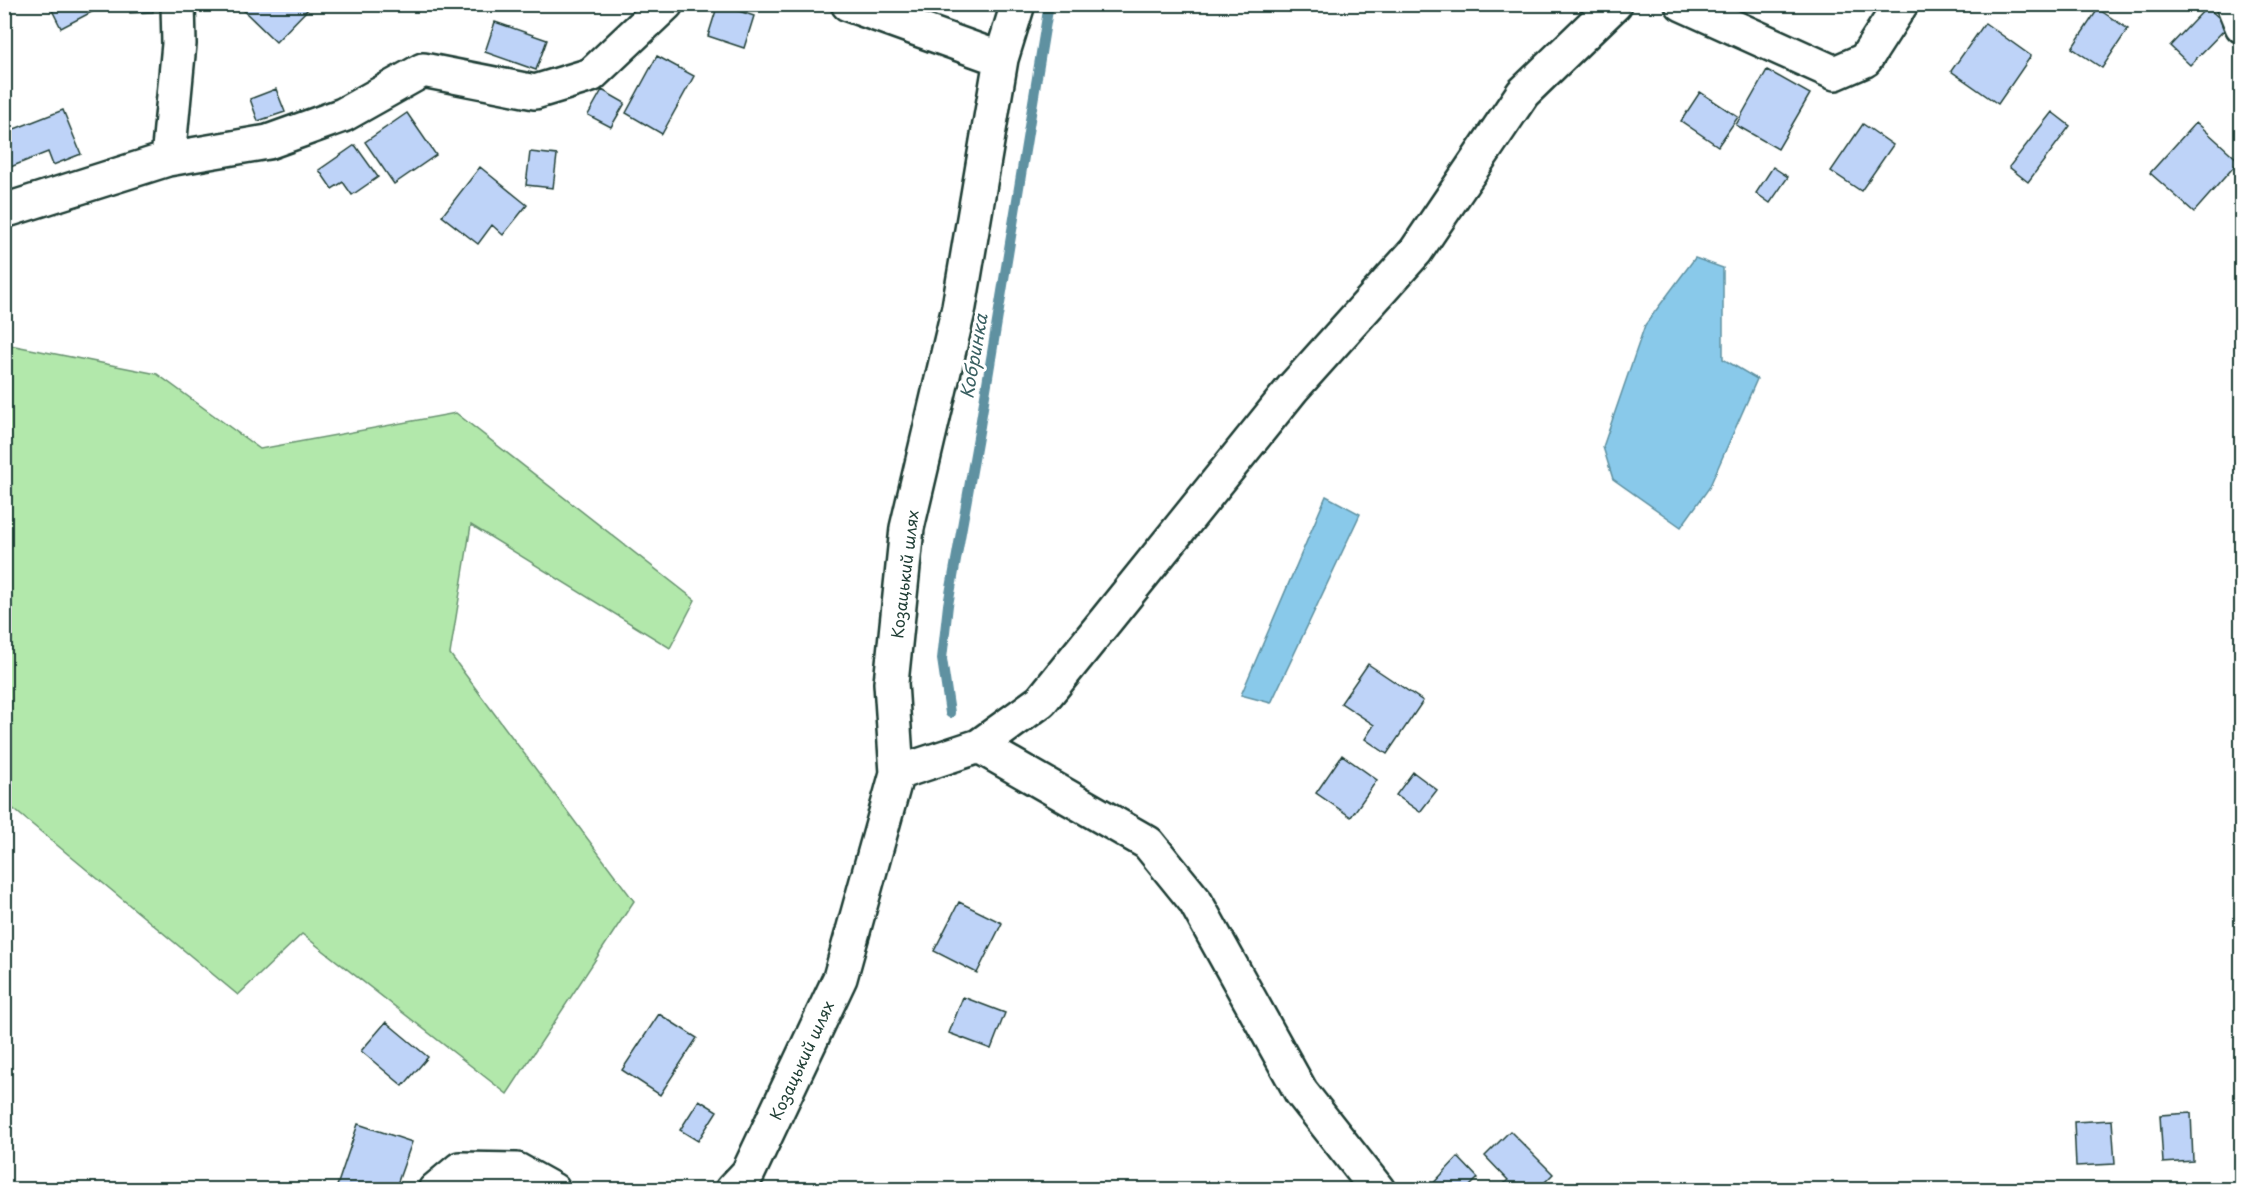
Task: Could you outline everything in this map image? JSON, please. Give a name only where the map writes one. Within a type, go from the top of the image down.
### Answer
[{"type":"street","points":[[168,159],[179,44],[178,4]]},
{"type":"street","points":[[4,211],[168,159],[268,142],[343,115],[423,69],[534,92],[591,75],[666,4]]},
{"type":"street","points":[[848,4],[1001,59]]},
{"type":"street","name":"Козацький шлях","points":[[732,1190],[748,1173],[840,978],[897,773],[891,683],[908,528],[959,307],[1001,59],[1018,4]]},
{"type":"street","points":[[897,773],[979,746],[1041,701],[1293,388],[1416,251],[1523,93],[1615,4]]},
{"type":"street","points":[[1682,4],[1835,73],[1865,60],[1901,4]]},
{"type":"street","points":[[2233,4],[2241,26]]},
{"type":"street","points":[[979,746],[1148,843],[1195,901],[1301,1092],[1373,1183]]},
{"type":"street","points":[[435,1190],[460,1169],[517,1170],[553,1190]]},
{"type":"green space","points":[[5,344],[157,374],[260,449],[456,413],[695,600],[670,648],[471,525],[450,654],[634,901],[507,1094],[302,934],[238,995],[5,802]]},
{"type":"water","points":[[1695,258],[1723,268],[1723,359],[1757,379],[1709,488],[1681,527],[1613,479],[1603,447],[1645,325]]},
{"type":"water","points":[[1326,496],[1360,514],[1271,703],[1241,695]]},
{"type":"building","points":[[49,4],[107,4],[61,28]]},
{"type":"building","points":[[129,4],[153,4],[153,12],[130,13]]},
{"type":"building","points":[[250,4],[303,4],[308,9],[276,42],[244,11]]},
{"type":"building","points":[[718,4],[754,16],[744,48],[708,36]]},
{"type":"building","points":[[2207,7],[2228,26],[2190,65],[2170,46]]},
{"type":"building","points":[[2098,9],[2128,29],[2102,68],[2072,48]]},
{"type":"building","points":[[495,22],[547,40],[536,70],[485,52]]},
{"type":"building","points":[[1985,23],[2031,56],[1998,104],[1951,71]]},
{"type":"building","points":[[657,56],[694,76],[662,134],[626,113]]},
{"type":"building","points":[[1767,70],[1810,94],[1778,149],[1736,125]]},
{"type":"building","points":[[276,89],[285,112],[258,121],[250,99]]},
{"type":"building","points":[[602,90],[625,103],[611,127],[588,115]]},
{"type":"building","points":[[1700,92],[1738,117],[1718,146],[1681,121]]},
{"type":"building","points":[[63,110],[81,154],[53,165],[48,152],[8,168],[4,159],[4,133]]},
{"type":"building","points":[[2052,112],[2070,126],[2028,182],[2009,167]]},
{"type":"building","points":[[407,113],[436,155],[394,184],[365,142]]},
{"type":"building","points":[[2196,122],[2239,161],[2194,212],[2150,173]]},
{"type":"building","points":[[1863,124],[1893,145],[1861,191],[1831,171]]},
{"type":"building","points":[[355,145],[378,177],[352,195],[343,182],[332,189],[319,170]]},
{"type":"building","points":[[530,152],[557,155],[553,188],[526,185]]},
{"type":"building","points":[[480,167],[527,205],[503,235],[492,225],[478,244],[442,216]]},
{"type":"building","points":[[1773,167],[1788,177],[1770,203],[1756,193]]},
{"type":"building","points":[[1368,664],[1423,701],[1387,754],[1365,739],[1374,725],[1341,703]]},
{"type":"building","points":[[1342,755],[1377,780],[1351,817],[1316,793]]},
{"type":"building","points":[[1413,772],[1437,790],[1420,812],[1396,795]]},
{"type":"building","points":[[959,902],[1002,923],[977,973],[934,951]]},
{"type":"building","points":[[963,997],[1005,1013],[991,1049],[949,1033]]},
{"type":"building","points":[[659,1014],[697,1038],[660,1095],[622,1070]]},
{"type":"building","points":[[386,1022],[428,1057],[403,1086],[361,1051]]},
{"type":"building","points":[[699,1100],[717,1111],[698,1141],[680,1130]]},
{"type":"building","points":[[2191,1113],[2193,1161],[2163,1163],[2160,1115]]},
{"type":"building","points":[[2112,1120],[2115,1164],[2076,1166],[2074,1122]]},
{"type":"building","points":[[358,1124],[412,1142],[395,1190],[375,1184],[374,1190],[336,1189]]},
{"type":"building","points":[[1510,1131],[1553,1174],[1537,1190],[1498,1190],[1508,1180],[1485,1156]]},
{"type":"building","points":[[1458,1157],[1478,1178],[1466,1190],[1427,1190]]},
{"type":"waterway","name":"Кобринка","points":[[950,713],[942,659],[948,605],[980,426],[1049,4]]}]
